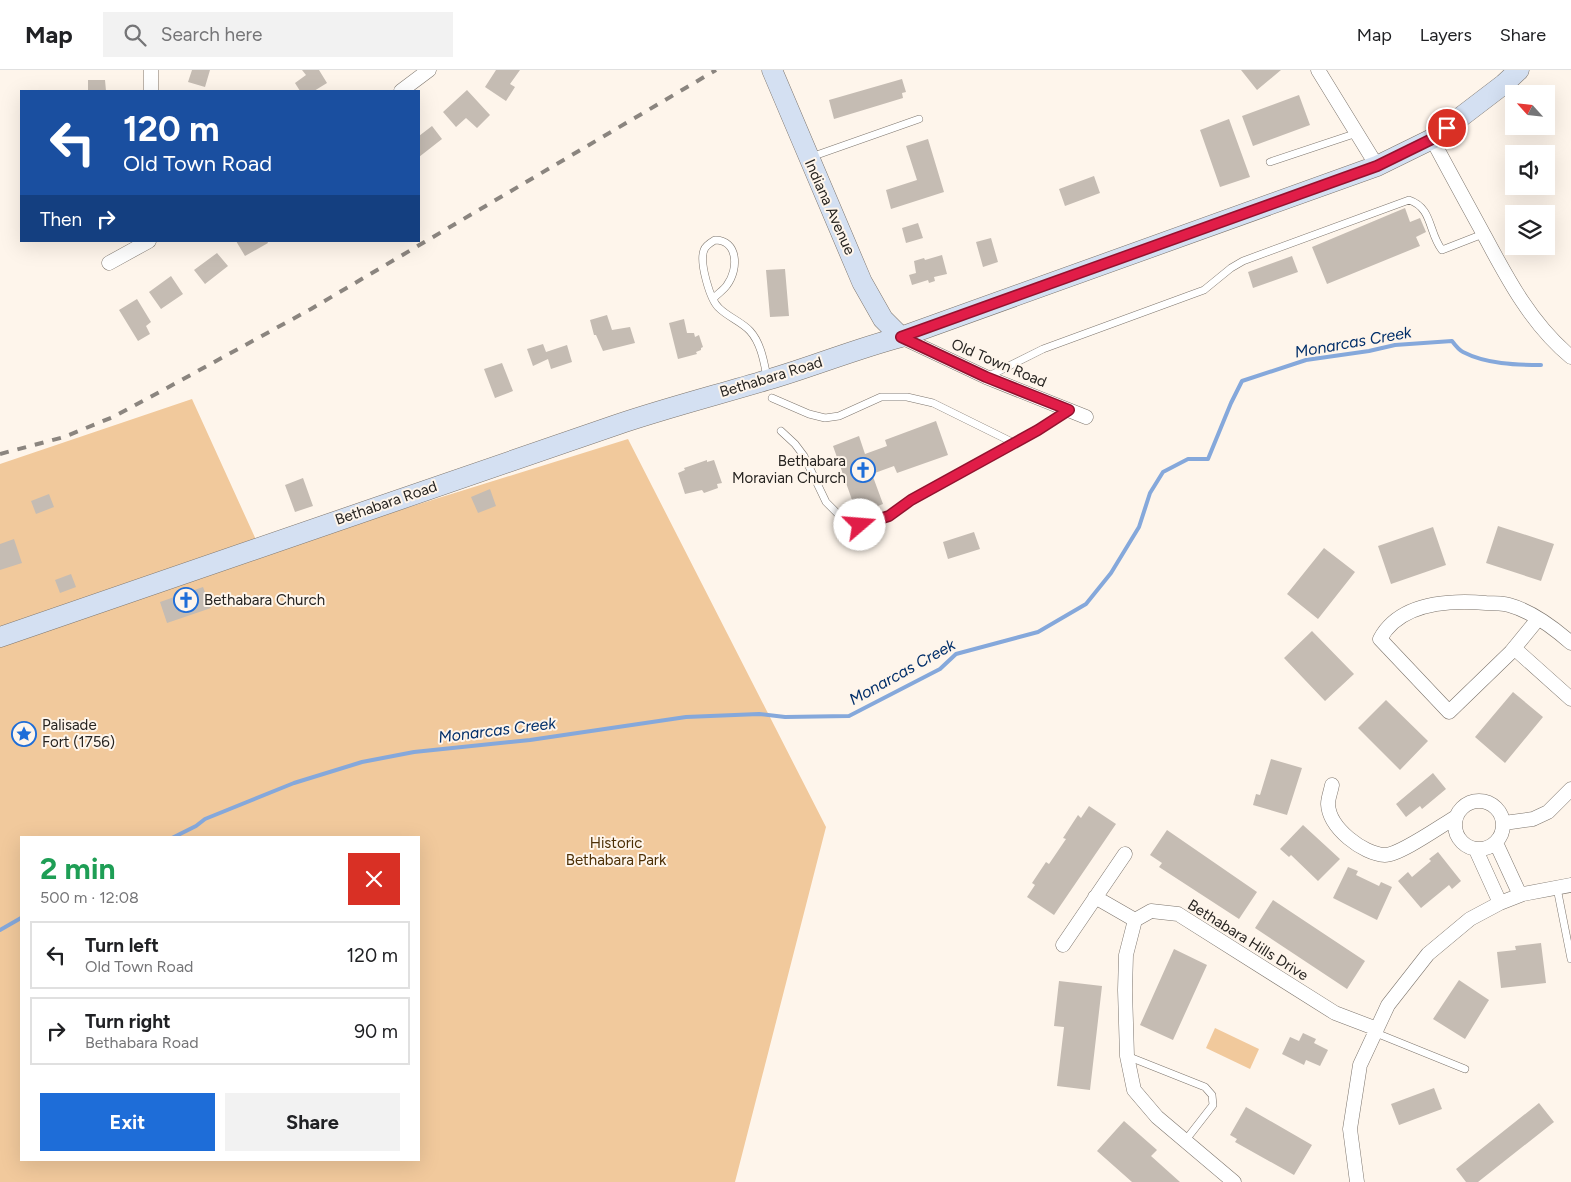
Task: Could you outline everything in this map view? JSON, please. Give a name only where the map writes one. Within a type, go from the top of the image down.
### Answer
[{"type":"street","points":[[150,70],[151,90]]},
{"type":"street","points":[[402,90],[429,70]]},
{"type":"street","name":"Indiana Avenue","points":[[772,70],[869,295],[883,319],[901,337]]},
{"type":"street","points":[[1318,70],[1377,166]]},
{"type":"street","name":"Bethabara Road","points":[[0,638],[669,407],[770,389],[868,345],[901,337],[1377,166],[1432,139],[1504,84],[1519,70]]},
{"type":"street","points":[[1432,139],[1523,304],[1541,328],[1571,357]]},
{"type":"street","points":[[109,263],[147,242]]},
{"type":"street","name":"Old Town Road","points":[[901,337],[986,377],[1086,417]]},
{"type":"street","points":[[1538,619],[1514,648],[1449,712],[1380,639],[1392,623],[1403,615],[1430,605],[1461,601],[1509,604],[1552,626],[1571,643]]},
{"type":"street","points":[[1514,648],[1571,699]]},
{"type":"street","points":[[1332,785],[1328,805],[1338,828],[1359,847],[1386,855],[1405,848],[1456,816],[1462,808],[1472,802],[1482,801],[1493,805],[1500,812],[1504,823],[1502,834],[1496,843],[1486,849],[1476,850],[1465,846],[1458,838],[1454,828],[1456,816]]},
{"type":"street","points":[[1504,823],[1533,819],[1548,812],[1571,789]]},
{"type":"street","points":[[1496,843],[1520,895]]},
{"type":"street","points":[[1476,850],[1500,903]]},
{"type":"street","points":[[1062,945],[1124,854]]},
{"type":"street","points":[[1357,1182],[1350,1129],[1360,1065],[1388,1005],[1428,954],[1470,919],[1520,895],[1571,885]]},
{"type":"street","points":[[1095,898],[1135,920],[1126,955],[1127,1056],[1134,1090],[1157,1117],[1234,1182]]},
{"type":"street","name":"Bethabara Hills Drive","points":[[1135,920],[1151,911],[1178,914],[1335,1013],[1377,1031]]},
{"type":"lane","points":[[809,158],[919,119]]},
{"type":"lane","points":[[1270,162],[1357,134]]},
{"type":"lane","points":[[986,377],[1043,349],[1204,290],[1231,268],[1243,261],[1409,200],[1419,204],[1427,214],[1436,243],[1442,250],[1483,234]]},
{"type":"lane","points":[[713,299],[727,285],[734,272],[733,250],[729,243],[723,240],[715,240],[709,244],[704,250],[702,260],[713,299],[718,308],[750,331],[761,351],[770,389],[809,414],[825,418],[839,416],[881,397],[907,397],[933,403],[1014,443]]},
{"type":"lane","points":[[781,431],[795,444],[804,456],[826,502],[846,522],[860,525],[889,516],[911,500],[1069,410]]},
{"type":"lane","points":[[1557,888],[1571,959]]},
{"type":"lane","points":[[1377,1031],[1465,1069]]},
{"type":"lane","points":[[1127,1056],[1205,1087],[1212,1095],[1212,1105],[1185,1141]]},
{"type":"green space","name":"Historic Bethabara Park","points":[[192,399],[262,553],[628,439],[826,827],[735,1182],[0,1182],[0,464]]},
{"type":"green space","points":[[1215,1028],[1259,1049],[1250,1069],[1206,1048]]},
{"type":"building","points":[[192,70],[210,70],[205,87],[188,82]]},
{"type":"building","points":[[302,70],[319,70],[327,83],[316,90],[299,90],[295,83],[306,75]]},
{"type":"building","points":[[496,70],[520,70],[510,84],[515,87],[506,101],[485,87]]},
{"type":"building","points":[[1241,70],[1281,70],[1257,90]]},
{"type":"building","points":[[902,79],[906,92],[902,93],[903,98],[834,119],[829,100]]},
{"type":"building","points":[[88,80],[105,80],[106,90],[88,90]]},
{"type":"building","points":[[467,90],[490,115],[477,128],[466,118],[456,127],[443,112]]},
{"type":"building","points":[[1299,95],[1310,125],[1253,146],[1242,116]]},
{"type":"building","points":[[1229,119],[1250,177],[1220,187],[1200,130]]},
{"type":"building","points":[[432,126],[442,139],[420,156],[420,135]]},
{"type":"building","points":[[928,139],[944,192],[891,209],[886,190],[917,180],[906,146]]},
{"type":"building","points":[[1094,176],[1100,193],[1065,206],[1059,189]]},
{"type":"building","points":[[1405,208],[1410,222],[1420,218],[1426,232],[1416,237],[1420,246],[1327,284],[1312,247]]},
{"type":"building","points":[[918,223],[923,238],[906,243],[902,228]]},
{"type":"building","points":[[991,238],[998,262],[983,267],[976,242]]},
{"type":"building","points":[[237,242],[268,242],[268,243],[245,256]]},
{"type":"building","points":[[217,253],[228,266],[205,284],[194,270]]},
{"type":"building","points":[[942,255],[947,274],[934,277],[935,281],[929,283],[928,280],[912,285],[909,275],[916,273],[914,261]]},
{"type":"building","points":[[1292,256],[1298,272],[1253,288],[1248,272]]},
{"type":"building","points":[[785,269],[789,316],[770,317],[766,270]]},
{"type":"building","points":[[171,276],[183,294],[161,309],[149,292]]},
{"type":"building","points":[[137,299],[151,322],[146,326],[150,334],[138,341],[119,310]]},
{"type":"building","points":[[607,315],[612,330],[630,327],[635,343],[603,351],[596,335],[594,335],[590,320]]},
{"type":"building","points":[[684,319],[687,333],[694,333],[695,337],[699,335],[703,347],[696,352],[697,354],[678,359],[669,323]]},
{"type":"building","points":[[543,344],[546,352],[567,345],[572,362],[551,369],[548,359],[533,366],[527,349]]},
{"type":"building","points":[[502,363],[513,391],[495,398],[484,369]]},
{"type":"building","name":"Bethabara Moravian Church","points":[[936,421],[948,455],[897,473],[894,466],[872,474],[883,504],[857,514],[833,446],[859,436],[865,454],[887,446],[885,440]]},
{"type":"building","points":[[707,460],[707,462],[714,460],[722,483],[717,484],[718,488],[704,493],[702,490],[685,494],[678,473],[685,470],[684,468]]},
{"type":"building","points":[[303,478],[313,506],[295,512],[285,485]]},
{"type":"building","points":[[490,489],[496,506],[478,513],[471,497]]},
{"type":"building","points":[[49,494],[54,507],[36,514],[31,501]]},
{"type":"building","points":[[1498,526],[1554,544],[1541,581],[1486,563]]},
{"type":"building","points":[[1433,527],[1446,565],[1391,584],[1378,546]]},
{"type":"building","points":[[974,532],[980,549],[948,559],[943,542]]},
{"type":"building","points":[[14,539],[22,563],[0,570],[0,544]]},
{"type":"building","points":[[1324,548],[1355,572],[1318,619],[1287,594]]},
{"type":"building","points":[[71,574],[76,587],[60,593],[55,580]]},
{"type":"building","points":[[203,587],[211,608],[167,623],[160,602]]},
{"type":"building","points":[[1312,631],[1354,674],[1325,701],[1284,658]]},
{"type":"building","points":[[1513,692],[1543,717],[1505,763],[1475,737]]},
{"type":"building","points":[[1386,700],[1428,741],[1400,770],[1358,728]]},
{"type":"building","points":[[1271,759],[1302,768],[1287,815],[1253,805],[1256,794],[1260,795]]},
{"type":"building","points":[[1433,773],[1446,789],[1422,809],[1420,806],[1406,817],[1396,804]]},
{"type":"building","points":[[1089,806],[1116,824],[1054,915],[1027,897],[1035,885],[1032,883],[1046,862],[1049,864],[1066,839],[1063,838],[1078,815],[1081,818]]},
{"type":"building","points":[[1303,825],[1340,859],[1318,881],[1291,855],[1289,857],[1280,849]]},
{"type":"building","points":[[1167,830],[1257,892],[1239,919],[1159,867],[1162,863],[1150,855]]},
{"type":"building","points":[[1438,852],[1461,881],[1452,889],[1449,885],[1421,908],[1398,881],[1408,872],[1412,877],[1431,861],[1429,859]]},
{"type":"building","points":[[1348,867],[1358,871],[1356,875],[1379,886],[1381,882],[1392,887],[1377,920],[1333,898]]},
{"type":"building","points":[[1273,900],[1365,961],[1347,989],[1255,928]]},
{"type":"building","points":[[1541,943],[1546,983],[1501,988],[1497,952],[1516,950],[1515,946]]},
{"type":"building","points":[[1174,949],[1207,965],[1173,1040],[1140,1025]]},
{"type":"building","points":[[1459,980],[1489,1000],[1465,1039],[1433,1019]]},
{"type":"building","points":[[1059,981],[1102,986],[1090,1090],[1057,1086],[1064,1027],[1054,1026]]},
{"type":"building","points":[[1303,1033],[1316,1039],[1314,1043],[1328,1050],[1320,1066],[1306,1060],[1304,1065],[1282,1054],[1290,1037],[1299,1041]]},
{"type":"building","points":[[1434,1088],[1442,1109],[1399,1125],[1391,1104]]},
{"type":"building","points":[[1539,1103],[1554,1122],[1478,1182],[1466,1182],[1456,1169]]},
{"type":"building","points":[[1246,1107],[1312,1145],[1294,1175],[1235,1142],[1237,1139],[1230,1135]]},
{"type":"building","points":[[1124,1121],[1157,1150],[1151,1156],[1180,1182],[1132,1182],[1097,1151]]},
{"type":"waterway","name":"Monarcas Creek","points":[[176,836],[205,819],[294,783],[362,762],[414,752],[530,740],[686,717],[759,714],[785,717],[849,716],[940,669],[956,654],[1038,632],[1086,604],[1111,573],[1139,527],[1150,493],[1163,472],[1188,459],[1208,459],[1242,381],[1306,360],[1369,351],[1395,345],[1452,341],[1462,351],[1481,359],[1511,364],[1541,365]]},
{"type":"waterway","name":"Monarcas Creek","points":[[0,930],[20,919]]},
{"type":"railway","points":[[0,454],[64,437],[113,417],[311,309],[716,70]]},
{"type":"place","name":"Bethabara Moravian Church","points":[[863,470]]},
{"type":"place","name":"Bethabara Church","points":[[186,600]]},
{"type":"place","name":"Palisade Fort (1756)","points":[[24,734]]},
{"type":"route","points":[[860,525],[889,516],[911,500],[1038,430],[1069,410],[986,377],[929,352],[901,337],[1377,166],[1432,139],[1447,128]]}]
